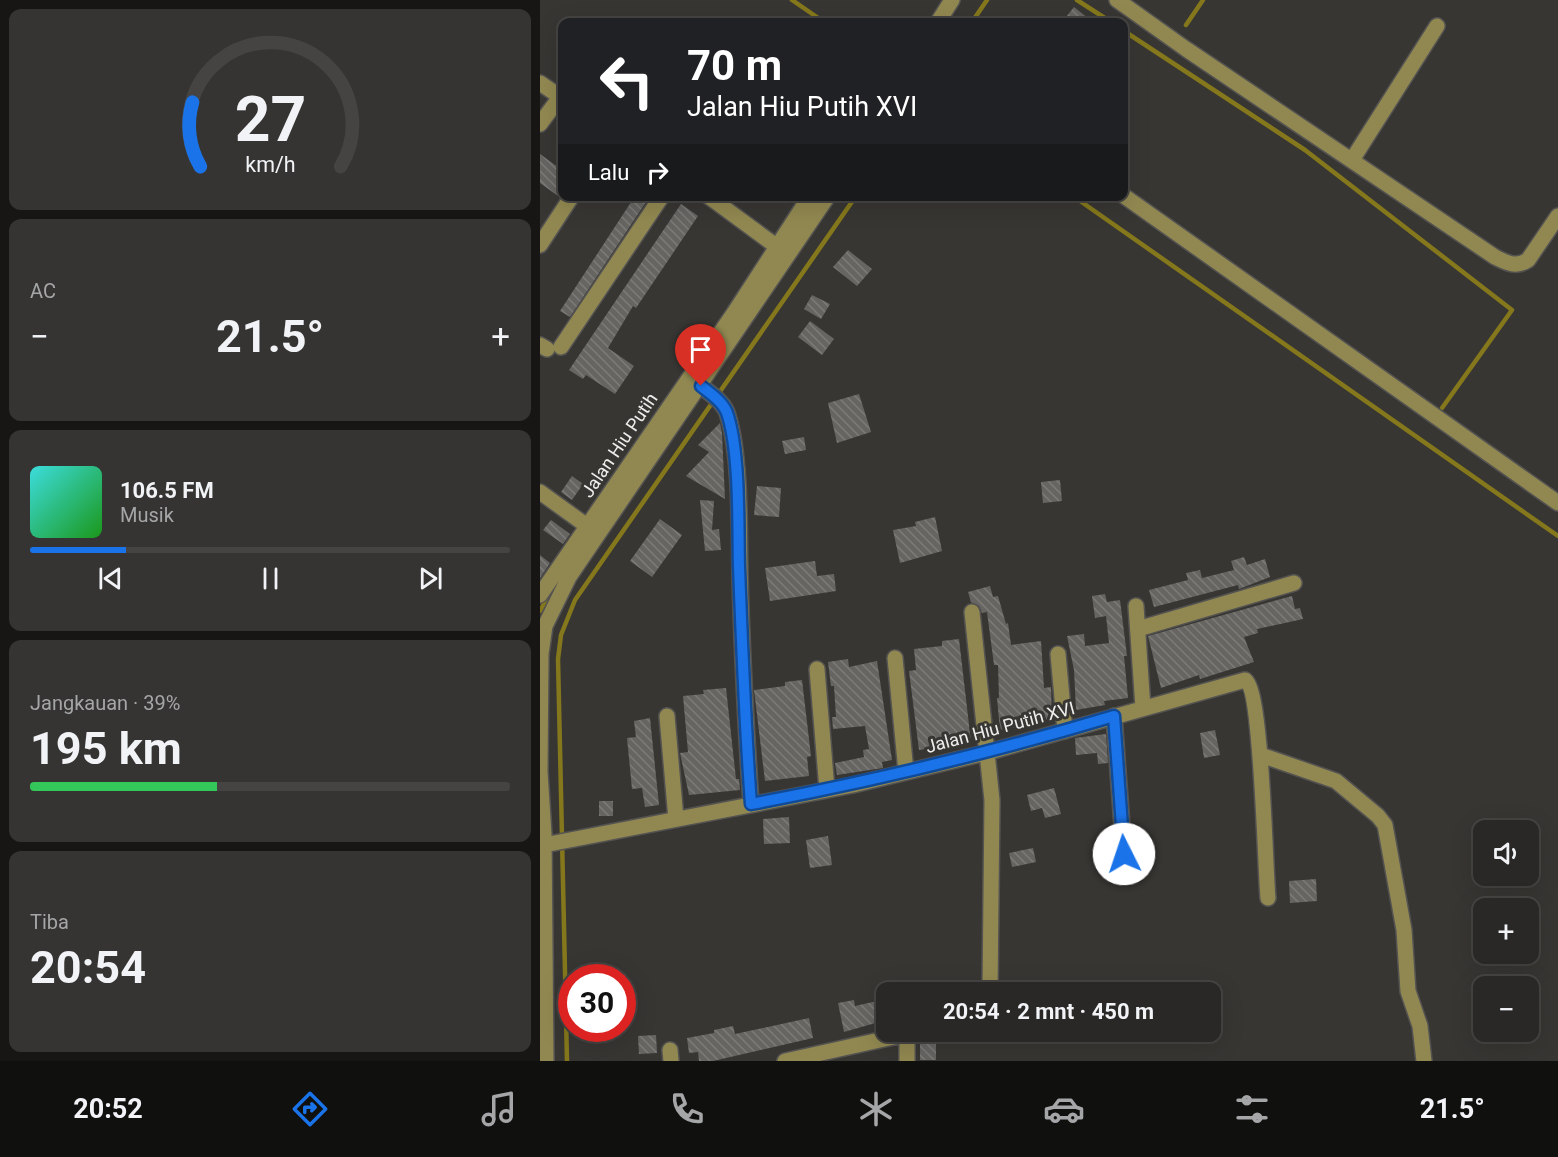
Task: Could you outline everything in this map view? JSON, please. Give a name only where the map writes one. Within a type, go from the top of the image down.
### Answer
[{"type":"street","points":[[941,18],[952,0]]},
{"type":"street","points":[[1117,0],[1495,257],[1512,265],[1528,260],[1558,216]]},
{"type":"street","points":[[1352,160],[1437,26]]},
{"type":"street","points":[[540,83],[558,96]]},
{"type":"street","points":[[540,124],[558,102]]},
{"type":"street","points":[[1128,199],[1558,503]]},
{"type":"street","points":[[540,245],[569,201]]},
{"type":"street","points":[[549,347],[658,201]]},
{"type":"street","points":[[715,201],[776,246]]},
{"type":"street","name":"Jalan Hiu Putih","points":[[543,584],[641,461],[807,201]]},
{"type":"street","points":[[546,1061],[544,845],[540,772],[541,654],[545,626],[569,577],[641,461],[701,386],[825,201]]},
{"type":"street","points":[[701,386],[720,402],[728,414],[732,434],[739,538],[742,687],[751,804]]},
{"type":"street","points":[[540,492],[588,526]]},
{"type":"street","points":[[1138,629],[1294,583]]},
{"type":"street","points":[[1136,606],[1143,708]]},
{"type":"street","points":[[972,612],[992,800],[990,982]]},
{"type":"street","points":[[1058,654],[1065,731]]},
{"type":"street","points":[[895,658],[906,772]]},
{"type":"street","points":[[817,669],[827,790]]},
{"type":"street","name":"Jalan Hiu Putih XVI","points":[[544,845],[827,790],[906,772],[988,752],[1245,680],[1252,689],[1261,755],[1268,898]]},
{"type":"street","points":[[667,716],[676,819]]},
{"type":"street","points":[[1114,716],[1124,854]]},
{"type":"street","points":[[1261,755],[1336,781],[1378,816],[1385,825],[1404,930],[1408,991],[1420,1026],[1424,1061]]},
{"type":"street","points":[[785,1061],[830,1056],[880,1042]]},
{"type":"street","points":[[907,1061],[910,1042]]},
{"type":"building","points":[[1074,7],[1088,18],[1065,18]]},
{"type":"building","points":[[540,154],[558,167],[558,196],[540,183]]},
{"type":"building","points":[[632,201],[647,201],[570,317],[560,311]]},
{"type":"building","points":[[681,204],[698,216],[636,308],[633,306],[608,348],[634,366],[615,394],[586,375],[583,379],[569,370]]},
{"type":"building","points":[[848,250],[872,269],[857,286],[833,267]]},
{"type":"building","points":[[812,295],[830,304],[821,319],[804,309]]},
{"type":"building","points":[[810,321],[834,339],[822,355],[798,337]]},
{"type":"building","points":[[859,394],[871,432],[837,443],[828,403]]},
{"type":"building","points":[[720,423],[725,499],[686,476],[709,452],[698,445]]},
{"type":"building","points":[[804,437],[806,450],[785,454],[782,441]]},
{"type":"building","points":[[572,476],[583,484],[572,500],[561,492]]},
{"type":"building","points":[[1060,480],[1062,501],[1043,503],[1041,482]]},
{"type":"building","points":[[757,486],[781,488],[779,517],[754,515]]},
{"type":"building","points":[[700,500],[714,501],[712,530],[719,529],[721,550],[705,551]]},
{"type":"building","points":[[935,517],[942,551],[900,563],[893,530],[916,526],[915,522]]},
{"type":"building","points":[[660,519],[682,535],[652,577],[630,561]]},
{"type":"building","points":[[551,520],[570,534],[563,544],[543,530]]},
{"type":"building","points":[[540,555],[550,563],[540,578]]},
{"type":"building","points":[[1244,557],[1247,565],[1265,559],[1270,577],[1239,589],[1238,585],[1154,607],[1149,590],[1188,580],[1186,573],[1200,570],[1202,578],[1234,570],[1231,561]]},
{"type":"building","points":[[815,561],[817,576],[834,574],[836,591],[770,601],[765,568]]},
{"type":"building","points":[[990,586],[993,597],[998,596],[1006,624],[1008,623],[1011,645],[1041,641],[1044,688],[1051,687],[1052,719],[1017,723],[1017,727],[1000,730],[997,698],[999,698],[998,665],[994,665],[987,612],[982,613],[979,606],[971,602],[968,592]]},
{"type":"building","points":[[1105,594],[1107,602],[1120,600],[1127,656],[1124,656],[1128,698],[1104,701],[1105,705],[1076,710],[1074,670],[1067,636],[1084,634],[1085,646],[1109,643],[1106,616],[1095,618],[1092,596]]},
{"type":"building","points":[[1292,596],[1295,609],[1300,608],[1303,619],[1257,629],[1258,633],[1244,637],[1254,662],[1200,679],[1199,675],[1161,688],[1148,636]]},
{"type":"building","points":[[959,639],[971,742],[919,750],[909,671],[916,670],[914,649],[942,646],[942,641]]},
{"type":"building","points":[[848,659],[849,667],[877,661],[892,760],[882,762],[883,768],[837,775],[835,763],[864,757],[863,750],[869,749],[865,726],[833,729],[832,717],[836,717],[834,686],[831,686],[828,662]]},
{"type":"building","points":[[802,680],[811,756],[807,757],[809,776],[765,781],[754,690],[785,686],[785,682]]},
{"type":"building","points":[[726,688],[736,779],[739,779],[740,790],[689,795],[680,753],[688,752],[683,696],[704,694],[703,690]]},
{"type":"building","points":[[650,718],[659,805],[645,807],[642,788],[632,789],[627,738],[636,737],[634,721]]},
{"type":"building","points":[[1215,730],[1220,755],[1204,758],[1200,733]]},
{"type":"building","points":[[1106,734],[1108,763],[1098,764],[1097,753],[1076,755],[1075,738]]},
{"type":"building","points":[[1054,788],[1061,814],[1045,818],[1042,808],[1031,811],[1027,795]]},
{"type":"building","points":[[599,801],[613,801],[613,816],[599,816]]},
{"type":"building","points":[[789,817],[790,843],[764,844],[763,819]]},
{"type":"building","points":[[828,836],[832,865],[810,868],[806,840]]},
{"type":"building","points":[[1033,848],[1036,862],[1012,867],[1009,853]]},
{"type":"building","points":[[1316,879],[1317,901],[1290,903],[1289,881]]},
{"type":"building","points":[[854,1000],[855,1006],[876,1001],[876,1023],[844,1032],[838,1003]]},
{"type":"building","points":[[809,1018],[813,1038],[713,1061],[699,1061],[698,1052],[689,1053],[687,1038],[714,1033],[714,1030],[733,1026],[735,1034]]},
{"type":"building","points":[[656,1035],[657,1053],[639,1054],[638,1036]]},
{"type":"building","points":[[920,1044],[936,1044],[936,1060],[920,1060]]},
{"type":"waterway","points":[[792,0],[818,18]]},
{"type":"waterway","points":[[975,18],[987,0]]},
{"type":"waterway","points":[[1077,0],[1105,18]]},
{"type":"waterway","points":[[1186,25],[1203,0]]},
{"type":"waterway","points":[[1128,34],[1305,150],[1512,310],[1442,408]]},
{"type":"waterway","points":[[567,1061],[558,659],[561,635],[575,600],[853,201]]},
{"type":"waterway","points":[[1080,201],[1558,536]]},
{"type":"waterway","points":[[540,611],[549,595]]},
{"type":"route","points":[[701,386],[720,402],[728,414],[732,434],[739,538],[742,687],[751,804],[853,785],[988,752],[1114,716],[1124,854]]}]
